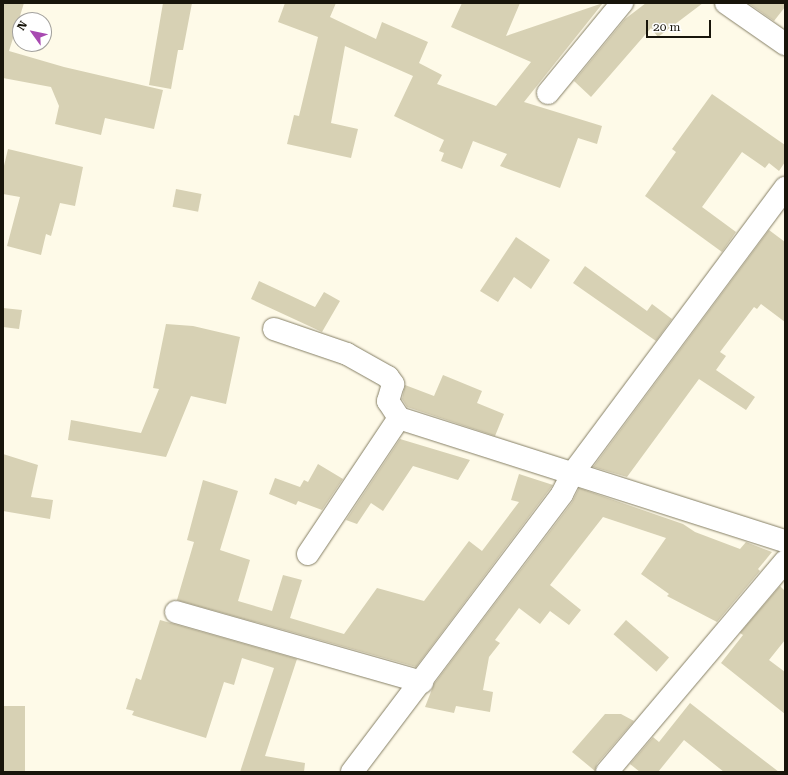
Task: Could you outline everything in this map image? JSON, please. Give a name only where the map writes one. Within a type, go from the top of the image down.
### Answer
[{"type":"street","points":[[548,93],[622,3]]},
{"type":"street","points":[[726,3],[785,44]]},
{"type":"street","points":[[352,772],[422,682],[562,494],[572,474],[785,188]]},
{"type":"street","points":[[274,329],[347,354],[388,376],[393,384],[388,402],[399,418],[785,541]]},
{"type":"street","points":[[308,554],[399,418]]},
{"type":"street","points":[[607,772],[785,562]]},
{"type":"street","points":[[176,612],[422,682]]},
{"type":"building","points":[[3,3],[24,3],[21,12],[12,12],[12,41],[9,51],[64,67],[163,90],[154,129],[105,118],[101,135],[55,124],[59,106],[51,87],[3,78]]},
{"type":"building","points":[[163,3],[192,3],[183,50],[178,50],[171,89],[149,85]]},
{"type":"building","points":[[285,3],[336,3],[330,17],[376,39],[382,22],[428,42],[419,63],[442,75],[437,84],[496,106],[531,62],[451,27],[462,3],[520,3],[506,36],[603,3],[524,102],[602,126],[597,144],[578,138],[560,188],[500,166],[507,154],[473,141],[462,169],[441,161],[444,153],[439,151],[444,140],[394,116],[413,76],[345,46],[331,123],[358,129],[351,158],[287,144],[294,115],[299,116],[318,37],[278,22]]},
{"type":"building","points":[[646,3],[703,3],[658,37],[651,28],[591,97],[574,81],[625,19]]},
{"type":"building","points":[[748,3],[785,3],[785,7],[774,21]]},
{"type":"building","points":[[712,94],[785,145],[785,162],[779,171],[769,163],[765,168],[742,152],[702,207],[736,232],[722,252],[645,196],[676,152],[672,149]]},
{"type":"building","points":[[8,149],[83,167],[75,206],[60,203],[51,236],[46,234],[41,255],[7,246],[20,197],[3,194],[3,170]]},
{"type":"building","points":[[176,189],[202,194],[198,212],[173,207]]},
{"type":"building","points":[[769,230],[785,242],[785,322],[761,304],[757,309],[754,307],[720,352],[726,356],[716,370],[755,397],[746,410],[699,379],[627,477],[593,467]]},
{"type":"building","points":[[516,237],[550,260],[531,289],[514,277],[498,302],[480,291]]},
{"type":"building","points":[[585,266],[647,311],[652,304],[672,319],[656,341],[573,283]]},
{"type":"building","points":[[259,281],[315,307],[324,292],[340,301],[322,332],[251,299]]},
{"type":"building","points":[[3,308],[22,310],[19,329],[3,327]]},
{"type":"building","points":[[166,324],[193,326],[240,337],[226,404],[191,396],[166,457],[68,440],[71,420],[141,433],[159,389],[153,388]]},
{"type":"building","points":[[443,375],[482,391],[477,403],[504,414],[495,436],[407,407],[402,399],[405,385],[434,396]]},
{"type":"building","points":[[400,439],[470,460],[458,480],[413,466],[383,511],[371,503],[357,524],[346,520]]},
{"type":"building","points":[[3,454],[38,465],[31,497],[53,500],[50,519],[3,511]]},
{"type":"building","points":[[318,464],[343,479],[322,510],[298,501],[296,505],[269,494],[275,478],[300,487],[304,480],[308,482]]},
{"type":"building","points":[[519,474],[553,485],[416,667],[177,600],[194,542],[187,540],[203,480],[238,491],[220,550],[250,560],[238,601],[272,611],[283,575],[302,580],[290,618],[344,634],[377,588],[424,601],[469,541],[482,551],[519,502],[511,500]]},
{"type":"building","points":[[579,488],[683,524],[695,532],[740,549],[746,542],[772,552],[758,569],[760,571],[717,622],[667,596],[669,594],[641,574],[666,538],[603,517],[550,585],[581,610],[569,625],[550,611],[540,624],[519,608],[495,640],[500,643],[489,657],[483,690],[493,692],[490,712],[456,706],[454,713],[425,707],[434,684],[572,502]]},
{"type":"building","points":[[780,586],[785,591],[785,640],[769,660],[785,672],[785,714],[721,663],[743,635],[740,633]]},
{"type":"building","points":[[160,620],[297,659],[265,756],[305,763],[304,772],[240,772],[274,668],[242,658],[234,685],[224,682],[206,738],[132,715],[134,711],[126,709],[136,678],[141,680]]},
{"type":"building","points":[[626,620],[669,657],[657,672],[614,634]]},
{"type":"building","points":[[690,703],[779,772],[724,772],[684,740],[658,772],[640,772],[630,764],[653,737],[659,742]]},
{"type":"building","points":[[3,706],[25,706],[25,772],[3,772]]},
{"type":"building","points":[[605,714],[621,714],[634,721],[597,764],[595,771],[572,752]]}]
